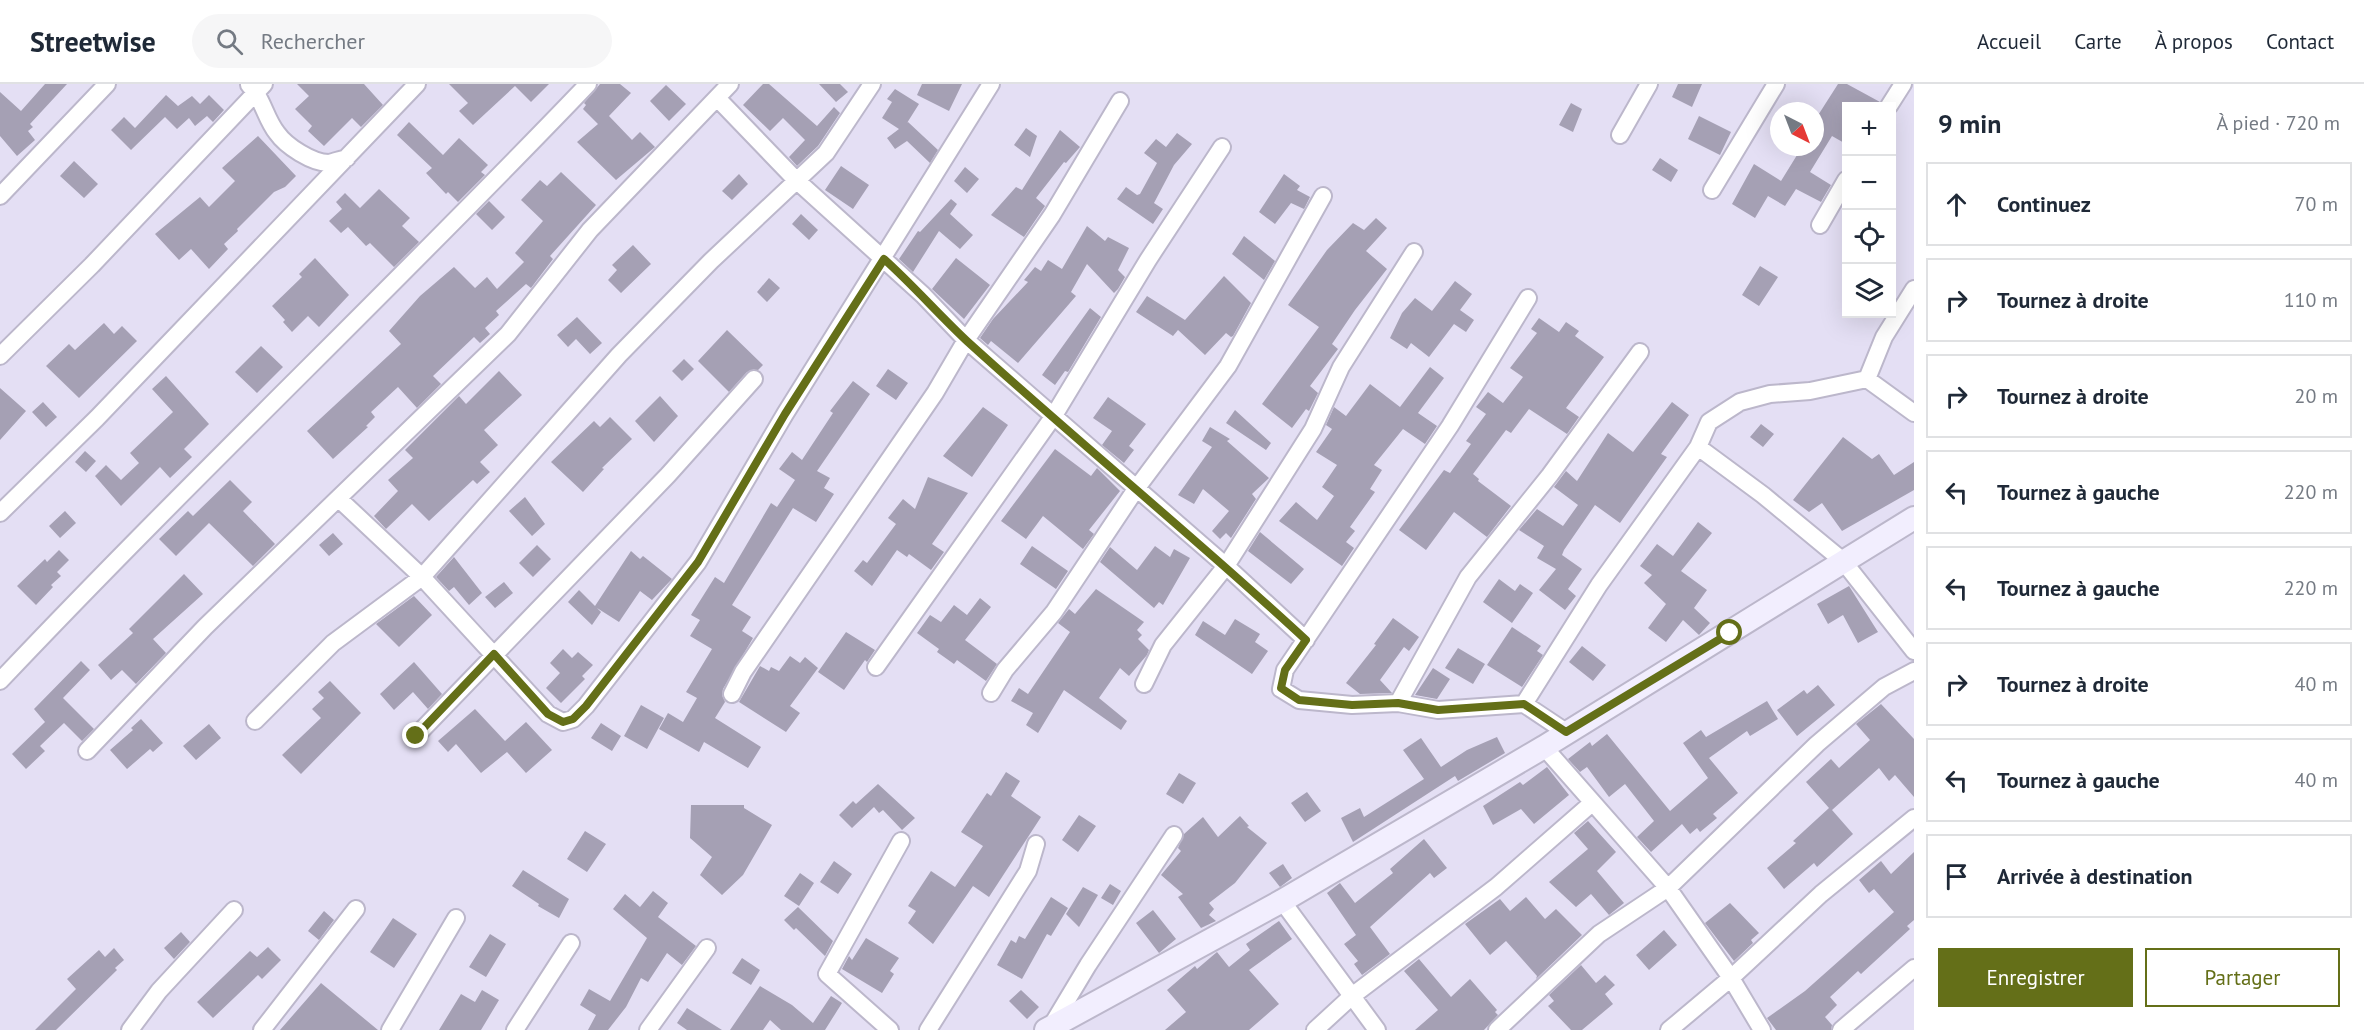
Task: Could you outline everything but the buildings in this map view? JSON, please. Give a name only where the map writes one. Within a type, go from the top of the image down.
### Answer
[{"type":"street","points":[[0,196],[107,84]]},
{"type":"street","points":[[0,513],[97,418],[170,338],[417,84]]},
{"type":"street","points":[[0,681],[257,416],[491,185],[588,84]]},
{"type":"street","points":[[87,751],[205,627],[508,334],[590,230],[730,84]]},
{"type":"street","points":[[255,721],[333,643],[422,577],[619,355],[795,179],[826,153],[872,84]]},
{"type":"street","points":[[339,499],[422,577],[463,625],[494,654],[548,714],[563,722],[573,719],[586,706],[698,562],[785,414],[884,259],[941,161],[991,84]]},
{"type":"street","points":[[1620,135],[1649,84]]},
{"type":"street","points":[[1712,190],[1776,84]]},
{"type":"street","points":[[1892,102],[1903,84]]},
{"type":"street","points":[[0,356],[92,265],[256,87],[277,134],[306,156],[328,163],[348,157]]},
{"type":"street","points":[[718,99],[795,179],[923,295],[966,340],[1226,566],[1306,640]]},
{"type":"street","points":[[732,694],[743,672],[903,440],[966,340],[1052,214],[1120,101]]},
{"type":"street","points":[[876,667],[1053,417],[1148,260],[1222,147]]},
{"type":"street","points":[[1820,225],[1842,187]]},
{"type":"street","points":[[991,693],[1005,670],[1054,612],[1136,489],[1228,366],[1323,196]]},
{"type":"street","points":[[1144,684],[1164,645],[1226,566],[1313,429],[1341,367],[1414,252]]},
{"type":"street","points":[[1867,379],[1884,337],[1914,289]]},
{"type":"street","points":[[1528,298],[1444,436],[1285,670],[1281,688],[1299,700],[1352,705],[1398,703],[1438,710],[1524,704],[1566,732]]},
{"type":"street","points":[[1398,703],[1468,577],[1550,475],[1640,352]]},
{"type":"street","points":[[416,736],[653,491],[754,379]]},
{"type":"street","points":[[1524,704],[1599,585],[1698,447],[1709,422],[1740,402],[1770,394],[1810,391],[1867,379],[1914,413]]},
{"type":"street","points":[[1698,447],[1763,495],[1843,561],[1914,651]]},
{"type":"street","points":[[1049,1028],[1282,901],[1544,747],[1914,518]]},
{"type":"street","points":[[1497,1030],[1599,934],[1668,888],[1817,744],[1884,687],[1914,671]]},
{"type":"street","points":[[1544,747],[1668,888],[1731,978],[1762,1030]]},
{"type":"street","points":[[1315,1030],[1352,996],[1496,887],[1592,803]]},
{"type":"street","points":[[1670,1030],[1731,978],[1821,894],[1914,818]]},
{"type":"street","points":[[1049,1028],[1174,835]]},
{"type":"street","points":[[890,1030],[827,974],[902,841]]},
{"type":"street","points":[[928,1030],[1028,871],[1036,844]]},
{"type":"street","points":[[1282,901],[1377,1030]]},
{"type":"street","points":[[262,1030],[356,909]]},
{"type":"street","points":[[130,1030],[159,991],[234,910]]},
{"type":"street","points":[[390,1030],[456,918]]},
{"type":"street","points":[[515,1030],[571,943]]},
{"type":"street","points":[[648,1030],[707,948]]},
{"type":"street","points":[[1841,1030],[1914,968]]},
{"type":"route","points":[[416,736],[494,654],[548,714],[563,722],[573,719],[586,706],[614,666],[698,562],[742,491],[785,414],[884,259],[966,340],[1226,566],[1306,640],[1285,670],[1281,688],[1299,700],[1352,705],[1398,703],[1438,710],[1524,704],[1566,732],[1730,633]]}]
